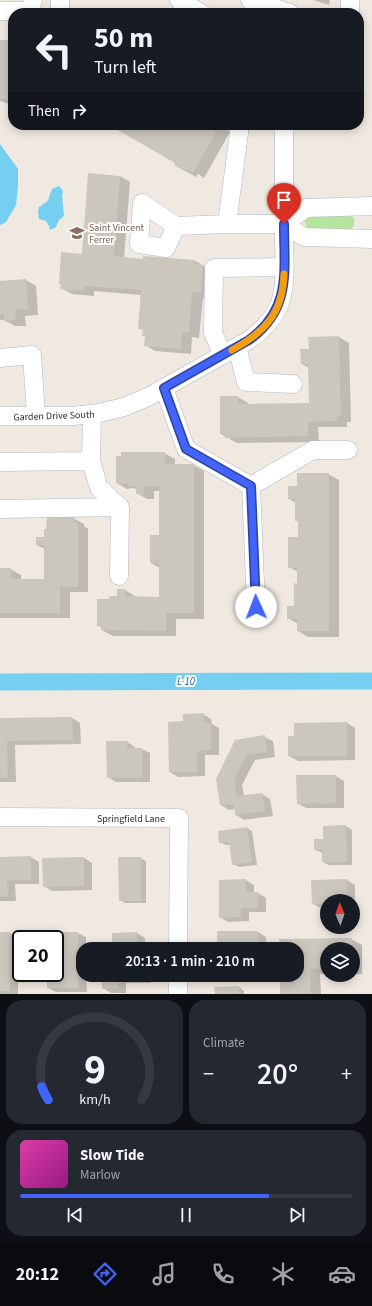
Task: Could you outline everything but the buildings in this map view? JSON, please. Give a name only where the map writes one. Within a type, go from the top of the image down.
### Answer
[{"type":"street","points":[[179,0],[193,8]]},
{"type":"street","points":[[250,0],[275,8]]},
{"type":"street","points":[[227,224],[239,130]]},
{"type":"street","name":"Garden Drive South","points":[[0,416],[73,416],[92,414],[124,407],[148,397],[259,333],[274,314],[280,303],[283,291],[284,130]]},
{"type":"street","points":[[284,224],[306,208],[372,206]]},
{"type":"street","points":[[176,226],[284,224],[304,237],[372,239]]},
{"type":"street","points":[[284,267],[214,268],[213,333],[230,351],[246,382],[293,384]]},
{"type":"street","points":[[0,358],[32,355],[36,416]]},
{"type":"street","points":[[164,388],[186,449],[251,486]]},
{"type":"street","points":[[92,414],[91,461],[99,488],[120,508],[119,576]]},
{"type":"street","points":[[251,486],[313,450],[348,450]]},
{"type":"street","points":[[0,462],[91,461]]},
{"type":"street","points":[[251,486],[256,607]]},
{"type":"street","points":[[0,509],[120,508]]},
{"type":"street","name":"Springfield Lane","points":[[0,817],[179,818],[178,942]]},
{"type":"street","points":[[178,982],[178,994]]},
{"type":"green space","points":[[349,215],[354,218],[354,226],[350,230],[310,230],[307,228],[304,220],[305,217]]},
{"type":"water","points":[[0,144],[18,169],[18,186],[16,205],[6,222],[0,225]]},
{"type":"water","points":[[59,186],[63,191],[64,216],[59,220],[56,227],[50,230],[46,221],[39,219],[38,211],[39,207],[48,200],[52,189]]},
{"type":"waterway","name":"L-10","points":[[0,682],[372,681]]},
{"type":"slow traffic","points":[[232,350],[259,333],[268,324],[280,303],[283,291],[284,274]]},
{"type":"place","name":"Saint Vincent Ferrer","points":[[77,233]]},
{"type":"route","points":[[256,607],[251,486],[186,449],[164,388],[249,340],[268,324],[280,303],[283,291],[284,224]]}]
